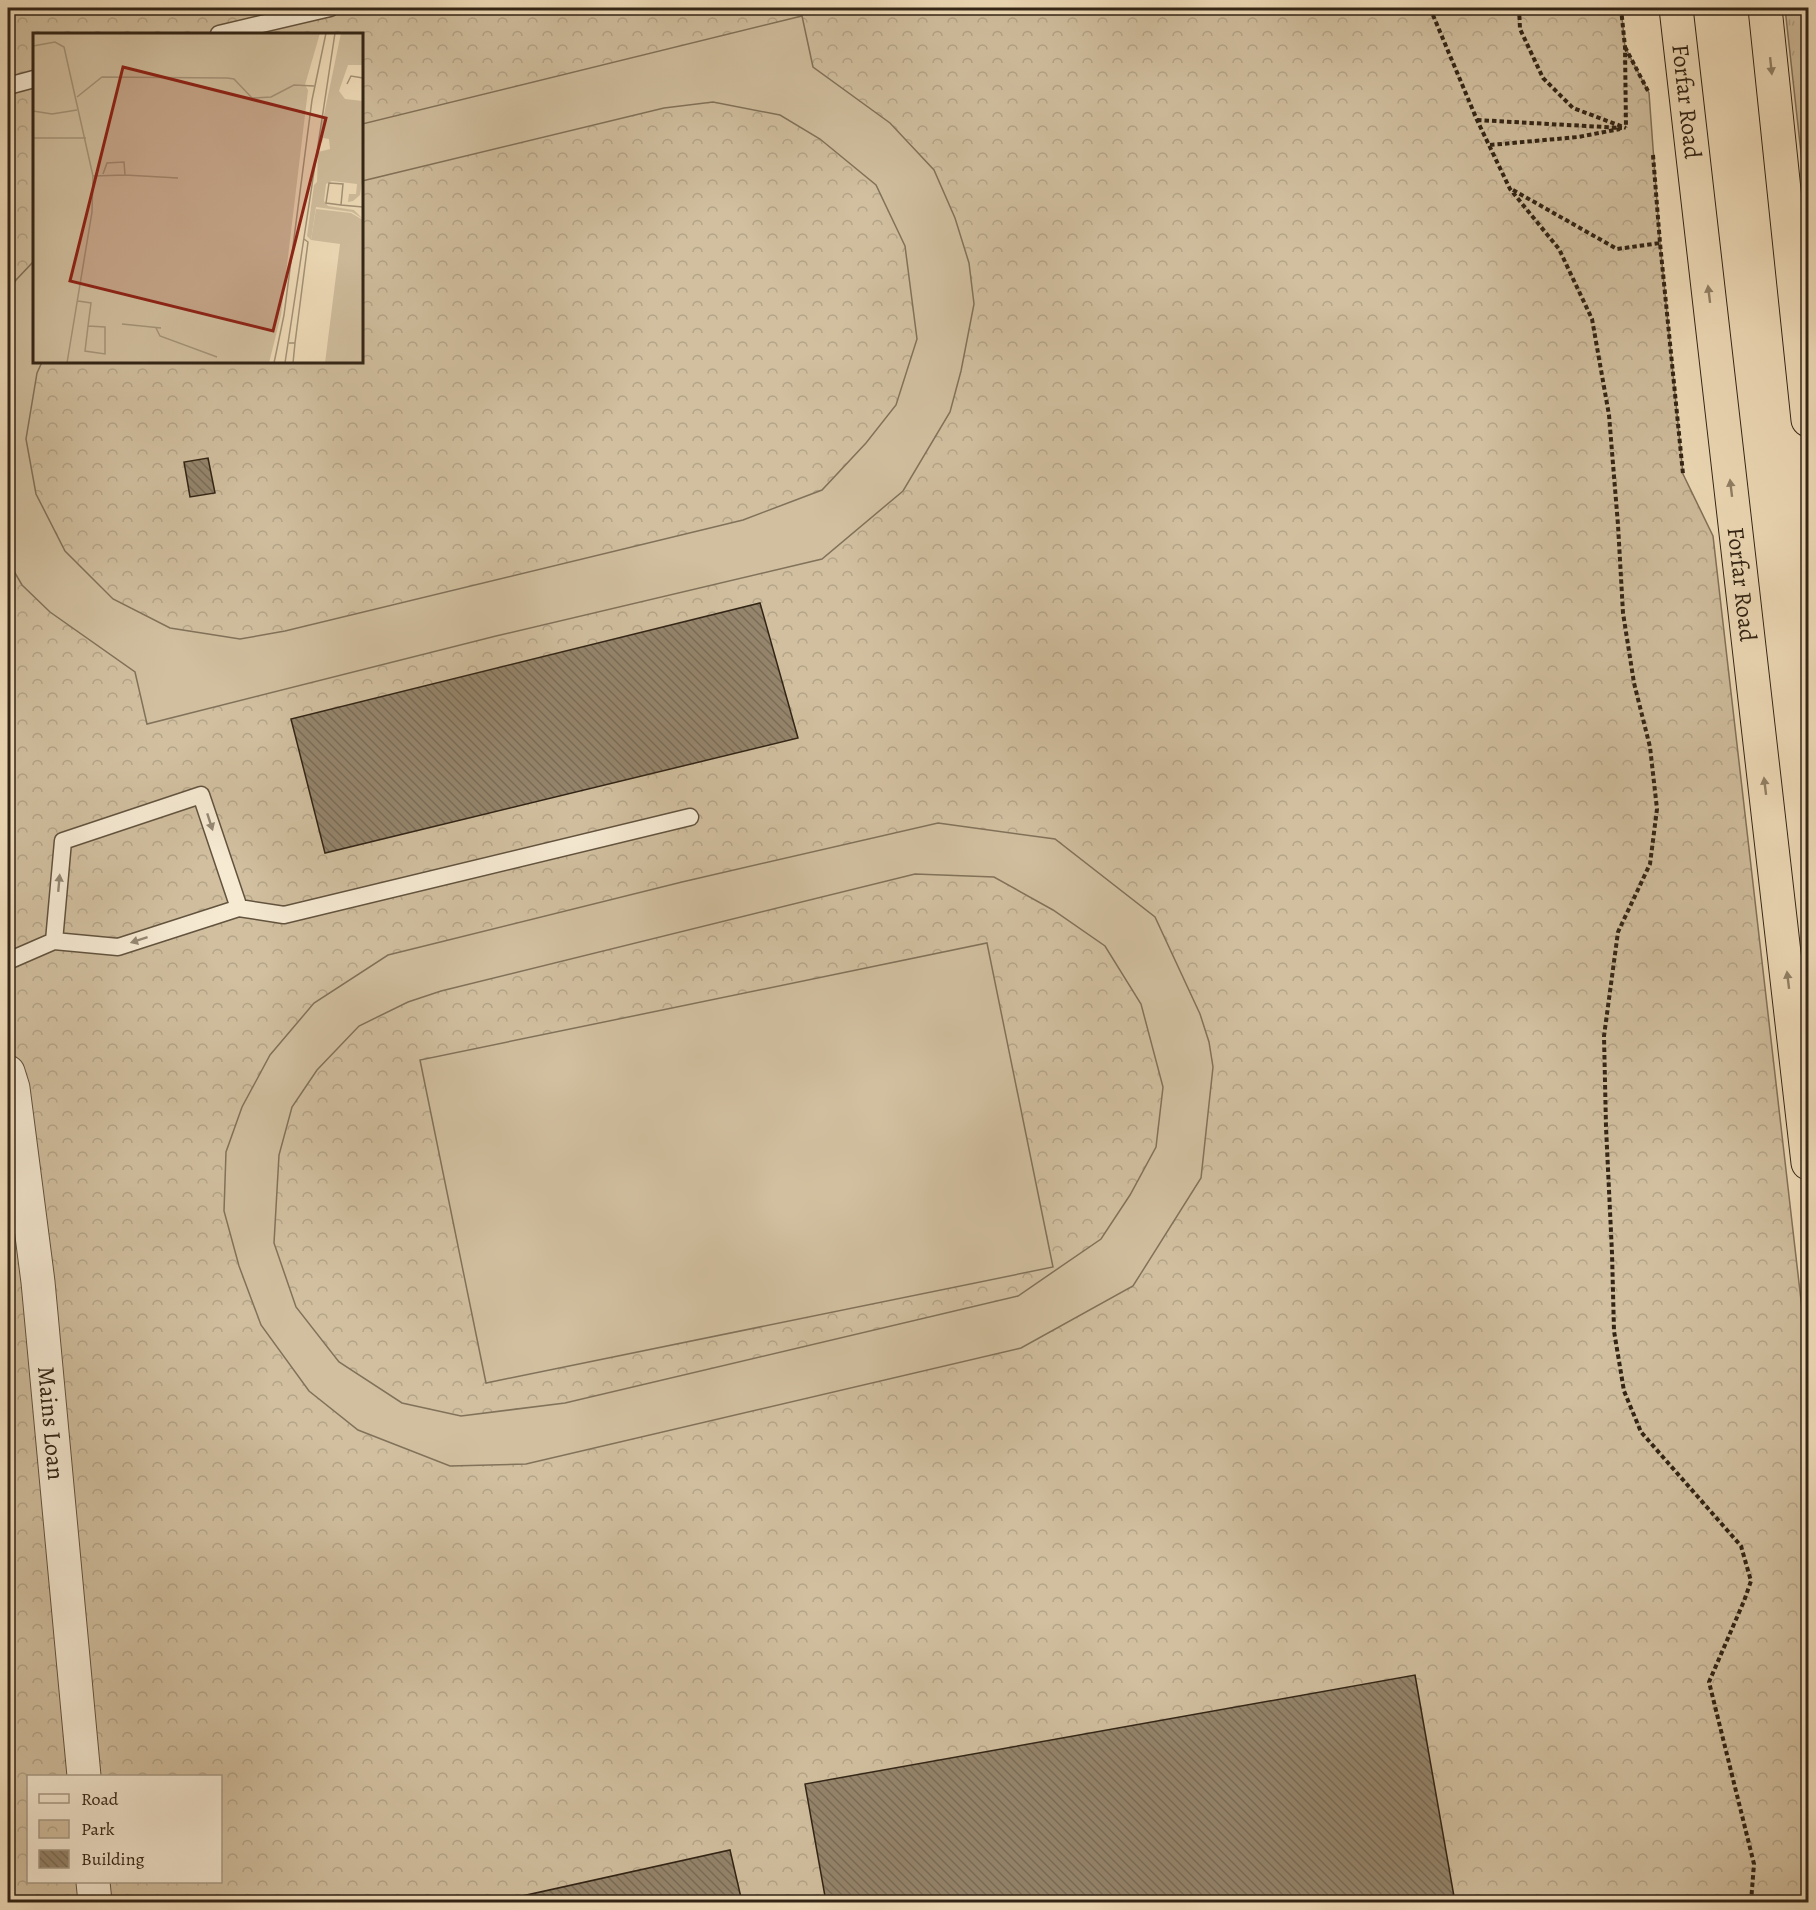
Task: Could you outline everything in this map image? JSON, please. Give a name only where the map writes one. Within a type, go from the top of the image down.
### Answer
[{"type":"highway","name":"Forfar Road","points":[[1676,8],[1809,1163]]},
{"type":"highway","points":[[1765,8],[1799,258],[1809,420]]},
{"type":"street","name":"Mains Loan","points":[[8,1072],[13,1088],[38,1282],[84,1775]]},
{"type":"street","points":[[93,1883],[95,1902]]},
{"type":"lane","points":[[223,33],[330,8]]},
{"type":"lane","points":[[8,86],[33,79]]},
{"type":"lane","points":[[54,941],[63,841],[201,795],[238,908]]},
{"type":"lane","points":[[8,961],[54,941],[118,947],[238,908],[284,915],[690,817]]},
{"type":"path","points":[[1430,8],[1477,120],[1510,189],[1559,249],[1592,320],[1609,415],[1623,613],[1634,683],[1650,747],[1657,809],[1650,864],[1618,932],[1604,1036],[1614,1331],[1624,1391],[1641,1432],[1741,1546],[1750,1581],[1744,1601],[1709,1682],[1754,1864],[1751,1902]]},
{"type":"path","points":[[1519,8],[1520,29],[1543,78],[1573,108],[1626,128]]},
{"type":"path","points":[[1621,8],[1625,46],[1626,128]]},
{"type":"path","points":[[1625,46],[1648,93]]},
{"type":"path","points":[[1477,120],[1626,128]]},
{"type":"path","points":[[1490,145],[1578,137],[1626,128]]},
{"type":"path","points":[[1653,151],[1683,474]]},
{"type":"path","points":[[1510,189],[1617,249],[1660,243]]},
{"type":"green space","points":[[8,8],[1621,8],[1625,47],[1649,93],[1660,243],[1683,474],[1713,536],[1808,1361],[1808,1902],[8,1902]]},
{"type":"green space","points":[[1785,8],[1808,8],[1808,193],[1805,189]]},
{"type":"green space","points":[[802,16],[813,67],[890,123],[934,170],[955,218],[969,263],[974,304],[961,371],[950,412],[903,491],[822,559],[496,636],[147,724],[135,672],[50,612],[22,585],[8,561],[8,294],[16,280],[33,262],[33,363],[42,363],[37,373],[26,439],[36,494],[65,551],[113,599],[170,628],[240,639],[285,631],[743,520],[822,490],[866,443],[896,405],[917,339],[905,246],[876,185],[820,139],[780,115],[713,102],[664,108],[363,181],[363,124]]},
{"type":"green space","points":[[938,823],[1055,839],[1155,917],[1200,1014],[1209,1042],[1213,1067],[1201,1178],[1133,1286],[1021,1348],[526,1464],[450,1466],[358,1430],[309,1391],[261,1325],[239,1266],[224,1211],[226,1152],[242,1107],[270,1055],[314,1003],[388,955],[682,882]],"holes":[[[915,874],[994,877],[1053,910],[1105,946],[1141,1004],[1163,1087],[1156,1147],[1130,1195],[1101,1239],[1018,1296],[565,1403],[461,1416],[402,1403],[339,1362],[296,1307],[274,1243],[279,1155],[292,1107],[317,1070],[359,1026],[408,1002],[441,991]]]},
{"type":"green space","points":[[987,943],[1053,1267],[486,1383],[420,1060]]},
{"type":"building","points":[[208,458],[215,493],[190,497],[184,462]]},
{"type":"building","points":[[760,603],[798,738],[325,853],[291,719]]},
{"type":"building","points":[[1415,1675],[1455,1902],[826,1902],[805,1784]]},
{"type":"building","points":[[730,1850],[742,1902],[495,1902]]}]
